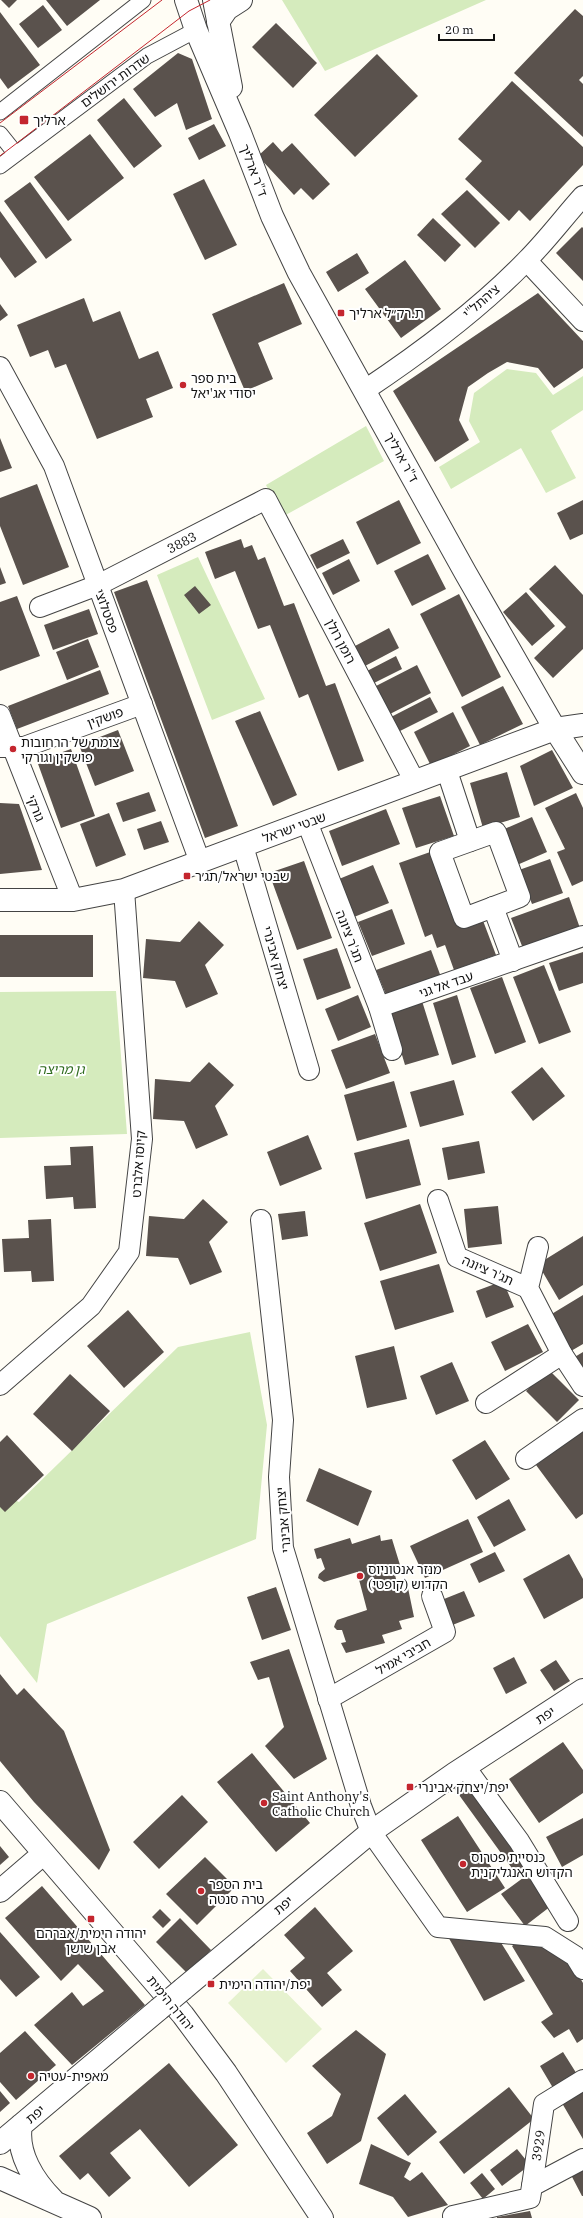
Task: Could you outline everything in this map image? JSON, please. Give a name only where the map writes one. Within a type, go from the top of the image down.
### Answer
[{"type":"street","points":[[0,112],[143,0]]},
{"type":"street","name":"ד\"ר ארליך","points":[[186,0],[196,30],[240,133],[272,216],[318,310],[365,390],[555,730],[581,769]]},
{"type":"street","name":"ד\"ר ארליך","points":[[214,0],[240,133]]},
{"type":"street","points":[[218,22],[227,9],[241,0]]},
{"type":"street","name":"שדרות ירושלים","points":[[0,166],[147,56],[196,30]]},
{"type":"street","points":[[0,134],[16,154]]},
{"type":"street","name":"ציהתל\"י","points":[[365,390],[423,350],[469,313],[526,261],[583,196]]},
{"type":"street","points":[[526,261],[583,321]]},
{"type":"street","name":"פסטלוצי","points":[[0,367],[54,466],[200,862]]},
{"type":"street","name":"3883","points":[[40,607],[98,585],[266,499]]},
{"type":"street","name":"רומן רולן","points":[[266,499],[415,782]]},
{"type":"street","name":"פושקין","points":[[6,747],[24,747],[142,704]]},
{"type":"street","name":"גורקי","points":[[0,715],[6,747],[73,900]]},
{"type":"street","name":"שבטי ישראל","points":[[0,900],[73,900],[124,890],[555,730],[583,726]]},
{"type":"street","points":[[581,769],[577,755],[583,740]]},
{"type":"street","points":[[447,771],[470,841]]},
{"type":"street","name":"תג'ר ציונה","points":[[307,822],[379,1008],[392,1050]]},
{"type":"street","points":[[496,832],[520,898],[464,918],[440,852],[470,841],[496,832]]},
{"type":"street","name":"יצחק אבינרי","points":[[243,846],[309,1070]]},
{"type":"street","name":"קיוסו אלברט","points":[[0,1385],[91,1306],[129,1252],[142,1139],[124,890]]},
{"type":"street","points":[[493,907],[513,961]]},
{"type":"street","name":"עבד אל גני","points":[[379,1008],[583,936]]},
{"type":"street","name":"תג'ר ציונה","points":[[438,1200],[457,1257],[528,1288],[562,1354],[583,1386]]},
{"type":"street","name":"יצחק אבינרי","points":[[261,1220],[283,1420],[279,1477],[283,1548],[361,1806],[371,1832],[438,1927],[545,1937],[575,1956],[583,1969]]},
{"type":"street","name":"תג'ר ציונה","points":[[528,1288],[538,1247]]},
{"type":"street","points":[[486,1403],[562,1354]]},
{"type":"street","points":[[526,1459],[583,1419]]},
{"type":"street","name":"חביבי אמיל","points":[[328,1699],[444,1632],[432,1596]]},
{"type":"street","name":"יפת","points":[[0,2143],[371,1832],[465,1767],[583,1690]]},
{"type":"street","points":[[465,1767],[519,1841],[568,1920]]},
{"type":"street","name":"יהודה הימית","points":[[0,1802],[187,2021],[226,2073],[322,2218]]},
{"type":"street","points":[[0,1891],[43,1854]]},
{"type":"street","name":"3929","points":[[532,2186],[544,2104],[583,2080]]},
{"type":"street","points":[[21,2125],[21,2143],[28,2165],[44,2190],[57,2203]]},
{"type":"street","points":[[454,2218],[453,2216],[530,2198],[532,2186],[583,2158]]},
{"type":"street","points":[[0,2178],[90,2218]]},
{"type":"green space","points":[[282,0],[486,0],[325,71]]},
{"type":"green space","points":[[507,369],[536,373],[553,395],[583,376],[583,410],[551,431],[576,478],[546,493],[521,448],[451,489],[439,467],[480,442],[469,421],[474,393]]},
{"type":"green space","points":[[366,426],[384,461],[282,517],[266,485]]},
{"type":"green space","points":[[198,557],[265,699],[212,720],[157,575]]},
{"type":"green space","name":"גן מריצה","points":[[116,991],[127,1134],[0,1138],[0,992]]},
{"type":"green space","points":[[250,1332],[267,1425],[256,1539],[47,1624],[37,1683],[0,1636],[0,1494],[19,1502],[178,1347]]},
{"type":"green space","points":[[263,1969],[322,2029],[286,2063],[228,2003]]},
{"type":"building","points":[[1,0],[17,0],[9,8]]},
{"type":"building","points":[[46,0],[100,0],[67,26]]},
{"type":"building","points":[[43,5],[62,30],[38,48],[19,24]]},
{"type":"building","points":[[575,9],[583,16],[583,76],[579,80],[583,84],[583,137],[514,73]]},
{"type":"building","points":[[0,12],[40,65],[8,89],[0,78]]},
{"type":"building","points":[[276,23],[317,63],[293,88],[252,47]]},
{"type":"building","points":[[178,53],[192,59],[212,119],[186,130],[177,103],[155,117],[133,89]]},
{"type":"building","points":[[377,54],[418,96],[355,157],[314,115]]},
{"type":"building","points":[[512,81],[583,147],[583,165],[530,221],[519,210],[509,221],[465,179],[482,161],[458,139]]},
{"type":"building","points":[[124,98],[162,146],[134,168],[97,120]]},
{"type":"building","points":[[214,124],[226,146],[199,160],[188,138]]},
{"type":"building","points":[[90,134],[124,178],[68,221],[34,177]]},
{"type":"building","points":[[273,142],[282,152],[292,143],[330,184],[313,200],[301,188],[294,195],[258,156]]},
{"type":"building","points":[[204,179],[237,245],[205,260],[173,194]]},
{"type":"building","points":[[30,182],[72,240],[46,259],[4,201]]},
{"type":"building","points":[[467,190],[500,223],[475,248],[441,214]]},
{"type":"building","points":[[0,211],[37,262],[15,278],[0,257]]},
{"type":"building","points":[[433,218],[461,245],[445,262],[417,235]]},
{"type":"building","points":[[582,227],[583,228],[583,281],[556,253]]},
{"type":"building","points":[[357,253],[369,273],[338,292],[326,272]]},
{"type":"building","points":[[405,260],[441,309],[401,338],[365,289]]},
{"type":"building","points":[[284,283],[302,324],[258,343],[273,379],[245,391],[212,314]]},
{"type":"building","points":[[538,293],[583,341],[583,368],[554,388],[538,368],[507,362],[488,373],[468,387],[459,420],[469,440],[435,462],[393,391]]},
{"type":"building","points":[[84,298],[93,322],[120,311],[139,359],[158,351],[173,388],[146,399],[153,417],[97,439],[66,364],[55,368],[48,350],[30,357],[17,325]]},
{"type":"building","points":[[0,304],[8,315],[0,321]]},
{"type":"building","points":[[0,438],[12,468],[0,472]]},
{"type":"building","points":[[37,484],[69,567],[23,585],[0,526],[0,498]]},
{"type":"building","points":[[399,500],[421,543],[377,565],[356,522]]},
{"type":"building","points":[[583,500],[583,534],[570,540],[557,513]]},
{"type":"building","points":[[241,539],[244,548],[252,545],[258,560],[265,557],[284,606],[294,603],[326,686],[335,683],[364,761],[338,771],[308,694],[299,698],[270,625],[258,629],[235,571],[215,579],[205,552]]},
{"type":"building","points":[[343,539],[350,553],[317,569],[310,555]]},
{"type":"building","points":[[428,554],[446,589],[412,606],[394,571]]},
{"type":"building","points":[[349,559],[360,581],[333,595],[322,573]]},
{"type":"building","points":[[555,565],[583,595],[583,649],[553,678],[534,658],[566,627],[529,589]]},
{"type":"building","points":[[0,567],[6,583],[0,585]]},
{"type":"building","points":[[147,580],[238,826],[205,838],[114,592]]},
{"type":"building","points":[[195,586],[211,605],[199,614],[184,595]]},
{"type":"building","points":[[526,592],[555,626],[532,646],[503,612]]},
{"type":"building","points":[[459,594],[501,677],[462,697],[420,614]]},
{"type":"building","points":[[17,596],[40,656],[0,671],[0,602]]},
{"type":"building","points":[[89,609],[98,634],[53,650],[44,625]]},
{"type":"building","points":[[389,628],[399,648],[365,666],[355,646]]},
{"type":"building","points":[[88,639],[99,667],[67,680],[56,652]]},
{"type":"building","points":[[396,656],[402,669],[374,683],[367,671]]},
{"type":"building","points":[[417,665],[431,693],[390,714],[376,686]]},
{"type":"building","points":[[100,670],[109,694],[17,729],[8,706]]},
{"type":"building","points":[[503,686],[523,724],[480,745],[461,707]]},
{"type":"building","points":[[430,697],[438,712],[398,732],[391,717]]},
{"type":"building","points":[[260,711],[297,795],[273,806],[235,721]]},
{"type":"building","points":[[453,712],[470,746],[431,766],[414,732]]},
{"type":"building","points":[[118,730],[134,771],[95,786],[79,745]]},
{"type":"building","points":[[71,749],[95,816],[61,828],[37,761]]},
{"type":"building","points":[[552,750],[573,788],[534,806],[520,766]]},
{"type":"building","points":[[507,772],[520,817],[483,828],[470,783]]},
{"type":"building","points":[[149,792],[156,811],[123,822],[116,803]]},
{"type":"building","points":[[576,793],[583,808],[583,881],[572,886],[557,852],[565,849],[545,808]]},
{"type":"building","points":[[440,796],[454,836],[416,848],[402,808]]},
{"type":"building","points":[[0,803],[19,804],[42,870],[0,874]]},
{"type":"building","points":[[386,809],[400,844],[342,866],[329,831]]},
{"type":"building","points":[[109,813],[126,855],[96,867],[80,824]]},
{"type":"building","points":[[532,817],[547,852],[517,865],[502,830]]},
{"type":"building","points":[[161,821],[169,842],[144,850],[137,829]]},
{"type":"building","points":[[433,851],[460,926],[482,918],[496,955],[454,970],[445,945],[437,948],[432,934],[425,937],[399,863]]},
{"type":"building","points":[[550,859],[563,893],[532,904],[519,870]]},
{"type":"building","points":[[304,861],[332,938],[297,950],[269,873]]},
{"type":"building","points":[[373,865],[389,903],[354,917],[339,879]]},
{"type":"building","points":[[569,897],[581,931],[524,951],[511,918]]},
{"type":"building","points":[[392,909],[405,944],[372,956],[358,922]]},
{"type":"building","points":[[199,921],[224,945],[205,965],[218,994],[186,1008],[175,981],[143,978],[146,939],[180,942]]},
{"type":"building","points":[[0,935],[93,935],[93,977],[0,977]]},
{"type":"building","points":[[337,948],[351,988],[317,1000],[303,959]]},
{"type":"building","points":[[431,950],[441,977],[387,997],[376,970]]},
{"type":"building","points":[[583,952],[583,983],[559,991],[549,963]]},
{"type":"building","points":[[544,965],[571,1032],[539,1044],[513,977]]},
{"type":"building","points":[[502,977],[526,1042],[495,1054],[470,988]]},
{"type":"building","points":[[358,995],[371,1027],[338,1041],[325,1009]]},
{"type":"building","points":[[457,995],[476,1057],[452,1065],[433,1003]]},
{"type":"building","points":[[422,1001],[439,1055],[405,1065],[389,1011]]},
{"type":"building","points":[[375,1034],[390,1073],[346,1089],[331,1050]]},
{"type":"building","points":[[209,1062],[234,1085],[215,1106],[228,1135],[196,1149],[184,1121],[153,1119],[155,1079],[190,1082]]},
{"type":"building","points":[[542,1067],[565,1096],[533,1121],[511,1092]]},
{"type":"building","points":[[454,1080],[464,1115],[420,1127],[410,1092]]},
{"type":"building","points":[[394,1081],[407,1127],[357,1141],[344,1095]]},
{"type":"building","points":[[308,1135],[322,1169],[280,1186],[267,1152]]},
{"type":"building","points":[[409,1139],[421,1185],[366,1199],[354,1153]]},
{"type":"building","points":[[479,1141],[485,1173],[448,1180],[442,1148]]},
{"type":"building","points":[[93,1146],[96,1208],[74,1209],[73,1197],[46,1199],[44,1166],[71,1165],[70,1147]]},
{"type":"building","points":[[203,1199],[228,1222],[209,1242],[222,1272],[190,1285],[178,1258],[146,1256],[149,1216],[184,1219]]},
{"type":"building","points":[[420,1204],[437,1253],[380,1271],[364,1223]]},
{"type":"building","points":[[498,1206],[502,1244],[468,1248],[464,1209]]},
{"type":"building","points":[[305,1211],[308,1236],[282,1240],[278,1214]]},
{"type":"building","points":[[51,1219],[54,1281],[32,1282],[31,1271],[4,1272],[2,1239],[29,1238],[28,1220]]},
{"type":"building","points":[[583,1236],[583,1285],[559,1300],[538,1264]]},
{"type":"building","points":[[439,1264],[454,1312],[395,1330],[380,1281]]},
{"type":"building","points":[[503,1281],[514,1307],[486,1318],[476,1291]]},
{"type":"building","points":[[583,1295],[583,1344],[571,1351],[550,1315]]},
{"type":"building","points":[[128,1310],[164,1352],[124,1388],[87,1346]]},
{"type":"building","points":[[528,1324],[543,1352],[505,1371],[491,1342]]},
{"type":"building","points":[[394,1346],[407,1399],[367,1408],[355,1356]]},
{"type":"building","points":[[583,1352],[583,1374],[573,1358]]},
{"type":"building","points":[[452,1362],[469,1401],[436,1415],[420,1376]]},
{"type":"building","points":[[548,1369],[579,1400],[557,1422],[526,1391]]},
{"type":"building","points":[[70,1374],[110,1411],[72,1451],[33,1414]]},
{"type":"building","points":[[583,1429],[583,1514],[576,1519],[536,1465]]},
{"type":"building","points":[[7,1435],[44,1475],[5,1512],[0,1507],[0,1442]]},
{"type":"building","points":[[485,1440],[510,1479],[476,1500],[452,1460]]},
{"type":"building","points":[[319,1468],[372,1491],[358,1526],[306,1501]]},
{"type":"building","points":[[509,1499],[526,1530],[494,1547],[477,1517]]},
{"type":"building","points":[[468,1519],[483,1552],[425,1578],[410,1546]]},
{"type":"building","points":[[380,1535],[381,1541],[392,1539],[400,1565],[393,1567],[399,1591],[408,1588],[414,1617],[399,1621],[402,1629],[382,1635],[385,1643],[346,1653],[341,1643],[346,1642],[342,1630],[337,1630],[334,1627],[337,1620],[367,1610],[357,1572],[324,1582],[318,1578],[319,1574],[325,1569],[321,1558],[317,1559],[314,1549],[350,1538],[352,1544]]},
{"type":"building","points":[[495,1552],[505,1571],[479,1583],[470,1564]]},
{"type":"building","points":[[569,1554],[583,1579],[583,1598],[544,1619],[523,1579]]},
{"type":"building","points":[[276,1587],[291,1630],[262,1640],[247,1597]]},
{"type":"building","points":[[464,1591],[475,1616],[450,1626],[439,1601]]},
{"type":"building","points":[[289,1649],[327,1759],[294,1779],[265,1746],[284,1727],[269,1677],[258,1680],[250,1662]]},
{"type":"building","points":[[514,1657],[527,1683],[506,1694],[493,1668]]},
{"type":"building","points":[[556,1660],[570,1681],[554,1691],[540,1670]]},
{"type":"building","points":[[0,1674],[17,1695],[24,1688],[64,1731],[110,1850],[99,1870],[34,1802],[0,1761]]},
{"type":"building","points":[[563,1742],[583,1770],[583,1793],[539,1823],[509,1779]]},
{"type":"building","name":"Saint Anthony's Catholic Church","points":[[252,1753],[310,1823],[276,1852],[217,1782]]},
{"type":"building","points":[[467,1775],[533,1869],[519,1878],[454,1788]]},
{"type":"building","points":[[182,1795],[208,1822],[159,1869],[133,1842]]},
{"type":"building","name":"כנסיית פטרוס הקדוש האנגליקנית","points":[[458,1816],[505,1888],[467,1912],[421,1840]]},
{"type":"building","points":[[583,1818],[583,1855],[562,1867],[546,1837]]},
{"type":"building","points":[[0,1846],[9,1857],[0,1865]]},
{"type":"building","name":"בית הספר טרה סנטה","points":[[205,1857],[235,1887],[197,1925],[166,1894]]},
{"type":"building","points":[[527,1875],[551,1906],[525,1926],[501,1894]]},
{"type":"building","points":[[42,1886],[145,2005],[72,2065],[34,2025],[72,1992],[83,2006],[104,1991],[78,1964],[61,1981],[5,1918]]},
{"type":"building","points":[[315,1907],[353,1951],[327,1973],[342,1990],[322,2007],[290,1971],[305,1958],[284,1935]]},
{"type":"building","points":[[160,1909],[171,1920],[163,1928],[152,1917]]},
{"type":"building","points":[[180,1918],[211,1950],[187,1973],[156,1942]]},
{"type":"building","points":[[0,1932],[40,1977],[16,1997],[0,1979]]},
{"type":"building","points":[[446,1933],[498,1938],[525,1981],[484,2001]]},
{"type":"building","points":[[520,1940],[546,1945],[570,1961],[583,1983],[583,2039],[577,2043],[569,2029],[554,2038],[541,2022],[553,2014],[512,1946]]},
{"type":"building","points":[[356,2030],[386,2054],[361,2141],[327,2164],[307,2133],[332,2116],[341,2094],[312,2066]]},
{"type":"building","points":[[25,2031],[56,2065],[16,2100],[0,2082],[0,2053]]},
{"type":"building","points":[[563,2052],[580,2079],[556,2093],[540,2066]]},
{"type":"building","points":[[169,2063],[238,2145],[189,2187],[140,2129],[110,2153],[131,2178],[109,2197],[88,2173],[80,2180],[59,2156]]},
{"type":"building","points":[[583,2084],[583,2139],[559,2098]]},
{"type":"building","points":[[509,2087],[534,2119],[464,2174],[439,2142]]},
{"type":"building","points":[[0,2091],[10,2103],[0,2112]]},
{"type":"building","points":[[405,2094],[437,2132],[408,2156],[377,2118]]},
{"type":"building","points":[[371,2144],[411,2163],[404,2177],[410,2181],[422,2172],[448,2205],[408,2217],[393,2197],[359,2184]]},
{"type":"building","points":[[517,2149],[530,2165],[502,2186],[490,2170]]},
{"type":"building","points":[[583,2167],[583,2196],[582,2196],[570,2173]]},
{"type":"building","points":[[482,2173],[495,2189],[483,2199],[470,2183]]},
{"type":"building","points":[[530,2211],[532,2218],[497,2218],[497,2217]]},
{"type":"tram line","points":[[0,123],[162,0]]},
{"type":"tram line","points":[[0,156],[189,11],[210,0]]},
{"type":"place","name":"ארליך","points":[[24,120]]},
{"type":"place","name":"ת.רק״ל ארליך","points":[[341,313]]},
{"type":"place","name":"בית ספר יסודי אג'יאל","points":[[183,385]]},
{"type":"place","name":"צומת של הרחובות פושקין וגורקי","points":[[13,749]]},
{"type":"place","name":"שבטי ישראל/תג׳ר","points":[[187,876]]},
{"type":"place","name":"מנזר אנטוניוס הקדוש (קופטי)","points":[[360,1576]]},
{"type":"place","name":"יפת/יצחק אבינרי","points":[[410,1787]]},
{"type":"place","name":"Saint Anthony's Catholic Church","points":[[264,1803]]},
{"type":"place","name":"כנסיית פטרוס הקדוש האנגליקנית","points":[[463,1864]]},
{"type":"place","name":"בית הספר טרה סנטה","points":[[201,1891]]},
{"type":"place","name":"יהודה הימית/אברהם אבן שושן","points":[[91,1919]]},
{"type":"place","name":"יפת/יהודה הימית","points":[[211,1984]]},
{"type":"place","name":"מאפית-עטיה","points":[[31,2076]]}]
